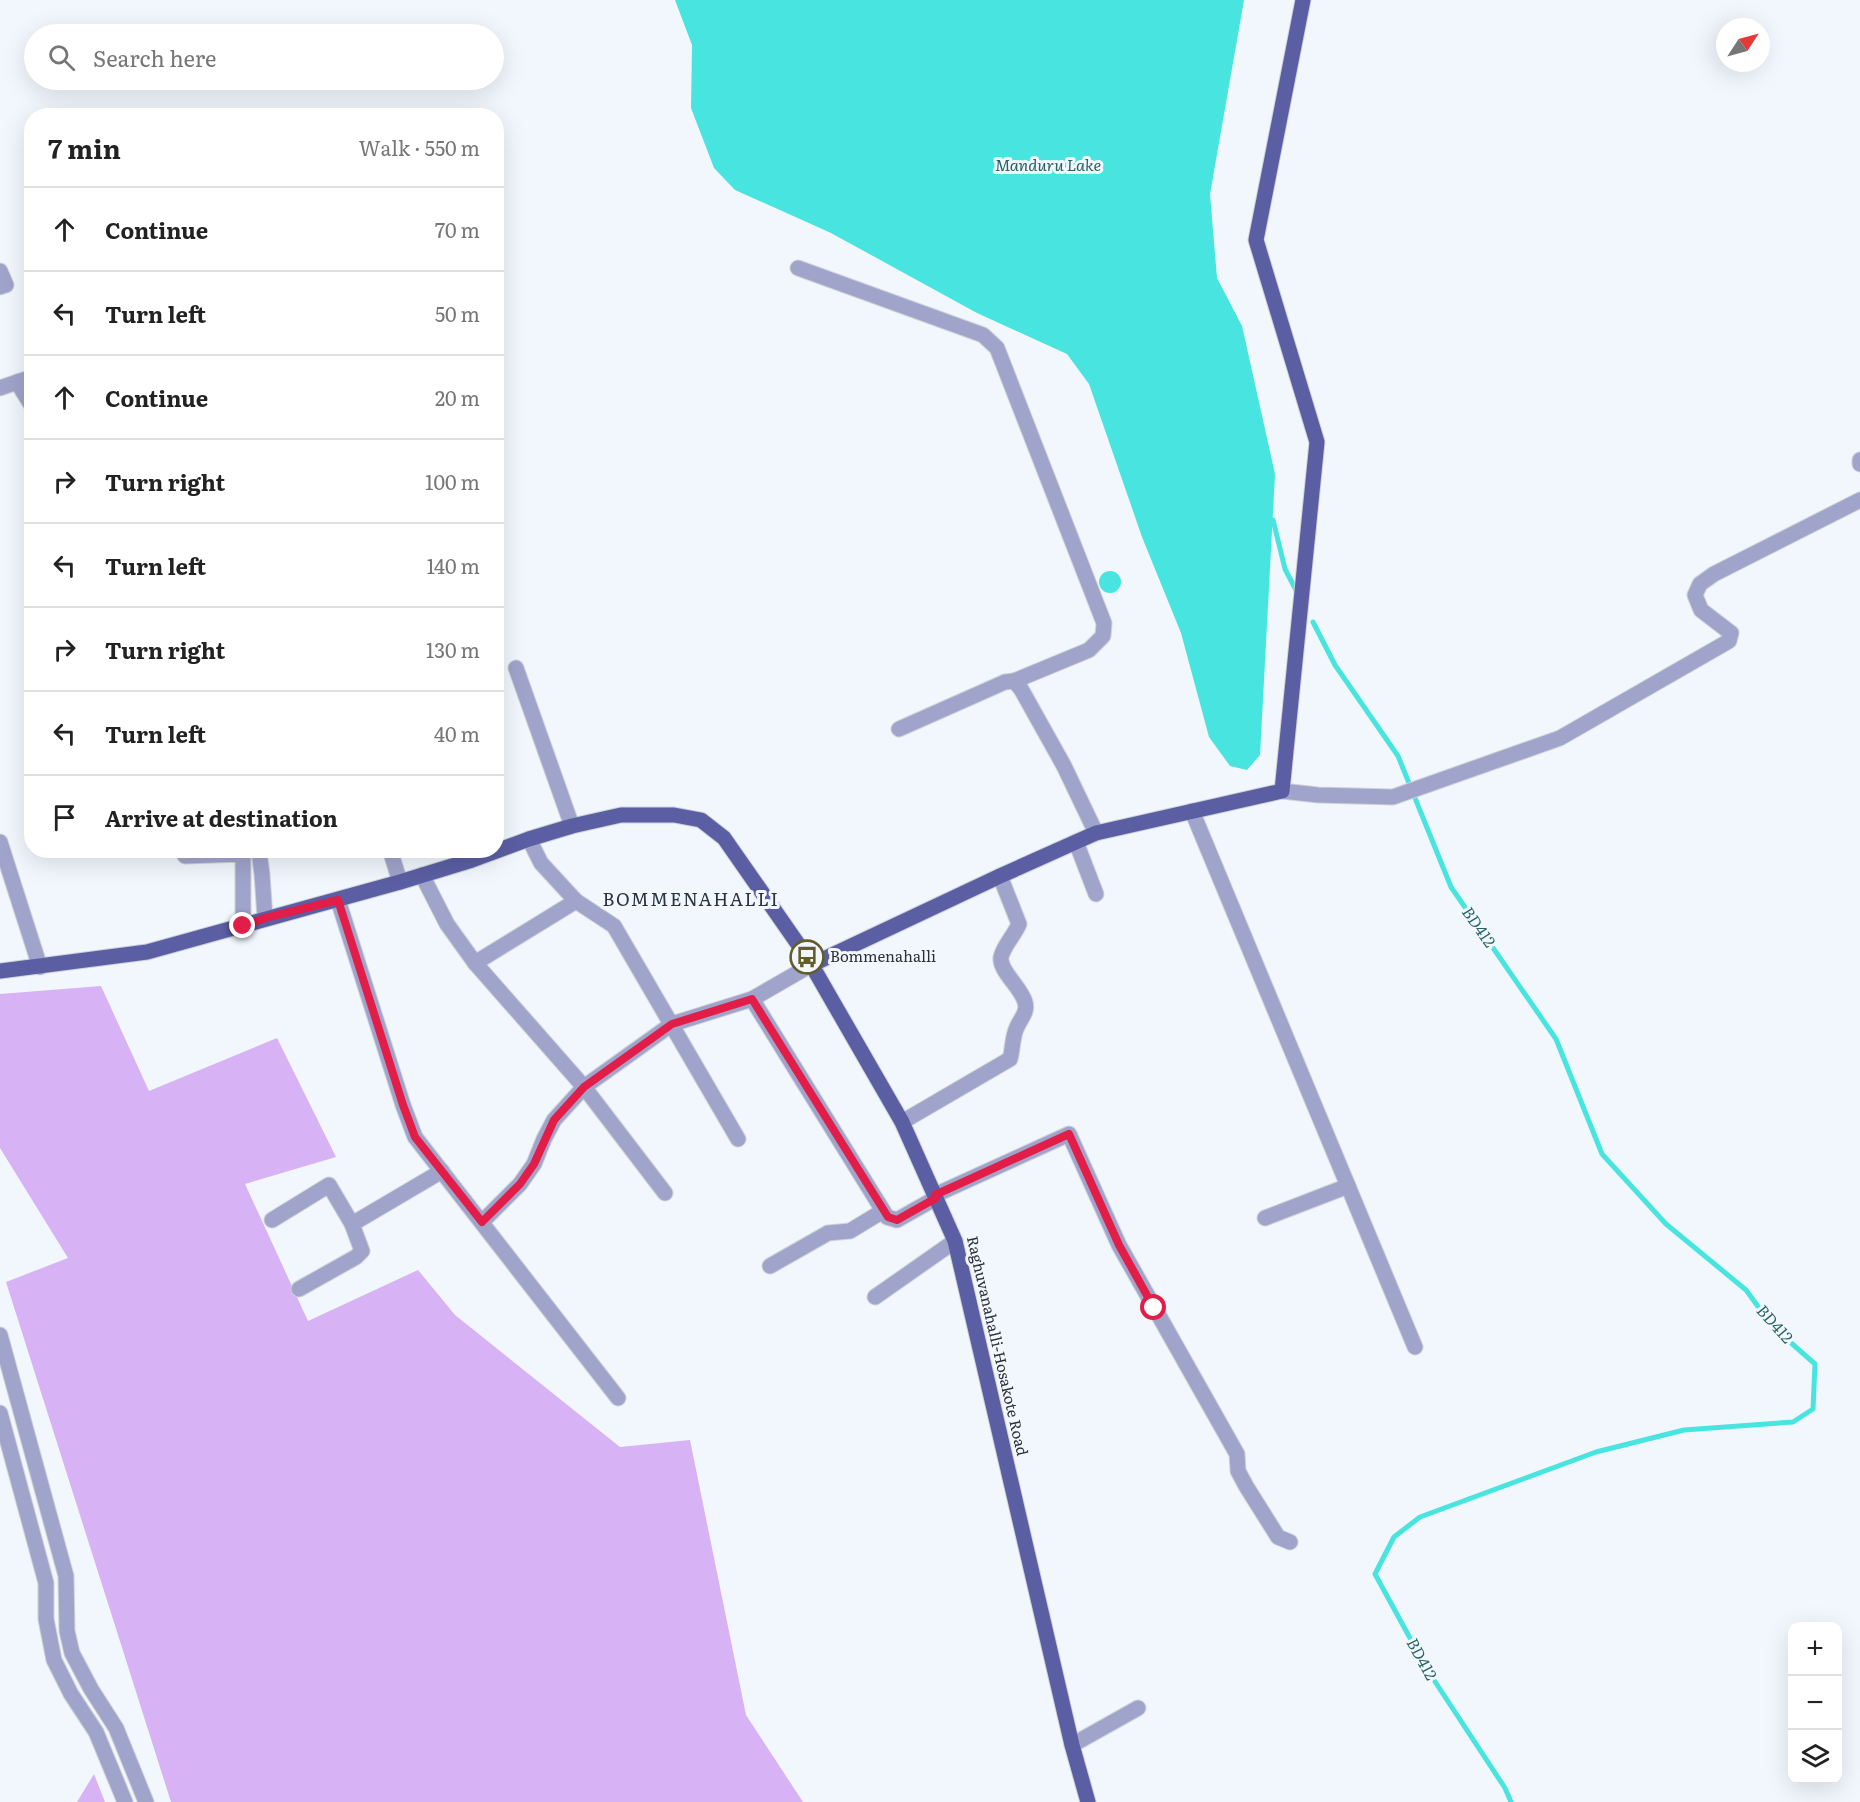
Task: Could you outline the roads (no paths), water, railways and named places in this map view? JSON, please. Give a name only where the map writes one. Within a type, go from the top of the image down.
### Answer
[{"type":"main road","points":[[811,965],[1002,880],[1096,833],[1282,791],[1317,442],[1256,240],[1303,0]]},
{"type":"main road","name":"Raghuvanahalli-Hosakote Road","points":[[504,847],[573,826],[621,815],[674,815],[701,820],[724,838],[811,965],[902,1122],[955,1241],[1072,1745],[1089,1802]]},
{"type":"main road","name":"Raghuvanahalli-Hosakote Road","points":[[0,971],[147,952],[265,918],[338,900],[473,858]]},
{"type":"street","points":[[798,268],[983,335],[997,348],[1104,623],[1103,636],[1089,650],[1014,681],[1005,682],[899,729]]},
{"type":"street","points":[[0,271],[6,285],[0,287]]},
{"type":"street","points":[[0,388],[24,380]]},
{"type":"street","points":[[17,382],[24,393]]},
{"type":"street","points":[[1282,791],[1318,795],[1393,797],[1560,738],[1729,641],[1731,633],[1701,610],[1695,595],[1700,584],[1714,574],[1860,500]]},
{"type":"street","points":[[516,668],[573,826]]},
{"type":"street","points":[[1014,681],[1021,689],[1064,766],[1096,833]]},
{"type":"street","points":[[1192,811],[1415,1347]]},
{"type":"street","points":[[529,839],[541,863],[576,901],[614,926],[738,1139]]},
{"type":"street","points":[[0,842],[40,967]]},
{"type":"street","points":[[1076,842],[1096,894]]},
{"type":"street","points":[[243,858],[243,926]]},
{"type":"street","points":[[262,858],[265,918]]},
{"type":"street","points":[[392,858],[400,882]]},
{"type":"street","points":[[422,875],[447,924],[475,963],[584,1087],[665,1193]]},
{"type":"street","points":[[902,1122],[1010,1059],[1016,1029],[1025,1015],[1026,1003],[1001,964],[1006,945],[1014,935],[1018,924],[1002,880]]},
{"type":"street","points":[[338,900],[415,1137],[618,1398]]},
{"type":"street","points":[[475,963],[576,901]]},
{"type":"street","points":[[482,1222],[520,1184],[534,1164],[554,1120],[584,1087],[672,1024],[752,999],[811,965]]},
{"type":"street","points":[[752,999],[883,1210],[891,1219],[897,1220],[935,1197],[1069,1134],[1119,1245],[1237,1454],[1238,1471],[1246,1486],[1278,1537],[1290,1542]]},
{"type":"street","points":[[352,1224],[442,1171]]},
{"type":"street","points":[[272,1220],[329,1185],[352,1224],[362,1251],[356,1257],[299,1289]]},
{"type":"street","points":[[1265,1218],[1348,1186]]},
{"type":"street","points":[[770,1266],[828,1233],[850,1231],[883,1210]]},
{"type":"street","points":[[875,1297],[955,1241]]},
{"type":"street","points":[[0,1335],[66,1576],[68,1631],[72,1653],[91,1689],[116,1728],[146,1802]]},
{"type":"street","points":[[0,1413],[46,1583],[46,1619],[54,1660],[71,1694],[96,1732],[125,1802]]},
{"type":"street","points":[[46,1583],[66,1576]]},
{"type":"street","points":[[1072,1745],[1138,1708]]},
{"type":"water","name":"Manduru Lake","points":[[675,0],[1244,0],[1210,194],[1217,278],[1242,326],[1275,474],[1260,755],[1247,770],[1230,766],[1209,737],[1181,633],[1142,537],[1089,384],[1067,354],[977,313],[831,233],[735,190],[714,168],[691,108],[692,45]]},
{"type":"water","points":[[1110,571],[1118,574],[1121,582],[1118,590],[1110,593],[1102,590],[1099,582],[1102,574]]},
{"type":"waterway","name":"BD412","points":[[1273,520],[1285,569],[1297,592]]},
{"type":"waterway","name":"BD412","points":[[1313,622],[1335,665],[1398,756],[1451,887],[1556,1039],[1602,1154],[1666,1224],[1746,1290],[1773,1327],[1815,1364],[1813,1409],[1793,1422],[1684,1430],[1596,1452],[1420,1517],[1394,1537],[1375,1574],[1428,1671],[1505,1788],[1511,1802]]},
{"type":"place","name":"Bommenahalli","points":[[807,957]]},
{"type":"district","name":"BOMMENAHALLI","points":[[691,900]]}]
